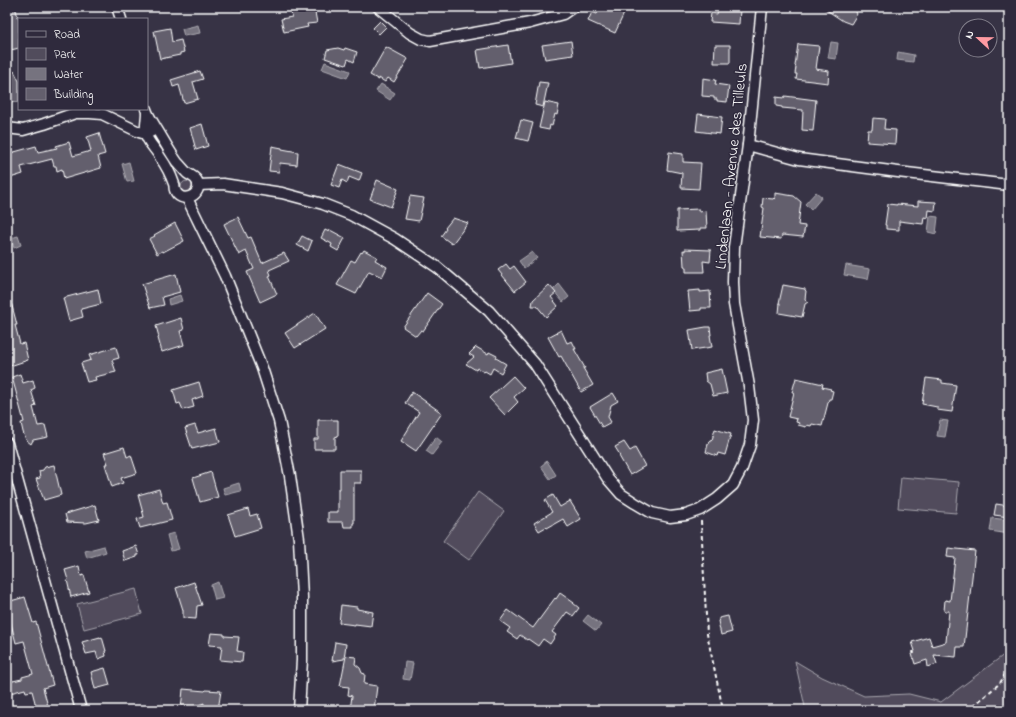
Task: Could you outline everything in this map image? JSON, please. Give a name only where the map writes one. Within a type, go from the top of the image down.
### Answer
[{"type":"street","points":[[117,7],[120,18]]},
{"type":"street","points":[[378,7],[410,33],[421,39],[430,41],[530,23],[563,14],[573,7]]},
{"type":"street","name":"Lindenlaan - Avenue des Tilleuls","points":[[198,184],[222,184],[282,194],[322,204],[351,215],[395,239],[436,267],[489,311],[535,364],[608,479],[621,494],[635,504],[652,513],[670,517],[686,515],[700,510],[733,486],[742,468],[750,445],[752,420],[749,386],[734,304],[733,282],[734,247],[748,145],[762,7]]},
{"type":"street","points":[[147,111],[177,162],[196,179],[198,184],[197,191],[193,196],[187,198],[178,194],[159,155],[149,142],[146,134],[147,111]]},
{"type":"street","points":[[7,128],[23,130],[75,113],[102,114],[146,134],[156,127]]},
{"type":"street","points":[[748,145],[799,159],[1009,185]]},
{"type":"street","points":[[174,184],[177,178],[188,173]]},
{"type":"street","points":[[187,198],[225,276],[262,368],[279,421],[290,476],[299,539],[302,605],[302,660],[299,710]]},
{"type":"street","points":[[7,444],[81,710]]},
{"type":"path","points":[[700,510],[706,634],[723,710]]},
{"type":"path","points":[[968,710],[1000,683],[1009,668]]},
{"type":"green space","points":[[153,137],[157,137],[179,170],[174,174],[152,139]]},
{"type":"green space","points":[[185,181],[189,181],[193,187],[189,193],[185,193],[181,189],[181,185]]},
{"type":"green space","points":[[901,477],[959,482],[956,513],[898,508]]},
{"type":"green space","points":[[478,492],[504,511],[469,560],[443,541]]},
{"type":"green space","points":[[136,589],[142,614],[84,629],[77,604]]},
{"type":"green space","points":[[1009,651],[1009,710],[810,710],[805,707],[795,661],[822,677],[864,696],[909,694],[941,702]]},
{"type":"water","points":[[198,25],[200,33],[184,36],[182,29]]},
{"type":"water","points":[[831,42],[838,43],[836,59],[828,58]]},
{"type":"water","points":[[898,52],[914,55],[913,62],[897,60]]},
{"type":"water","points":[[325,62],[350,71],[347,78],[322,69]]},
{"type":"water","points":[[381,84],[395,93],[390,100],[376,91]]},
{"type":"water","points":[[129,162],[134,181],[127,182],[122,164]]},
{"type":"water","points":[[816,192],[822,197],[811,210],[805,204]]},
{"type":"water","points":[[930,216],[938,217],[936,234],[928,232]]},
{"type":"water","points":[[18,236],[21,245],[14,248],[11,238]]},
{"type":"water","points":[[532,252],[537,258],[524,268],[519,261]]},
{"type":"water","points":[[846,265],[870,269],[868,279],[844,275]]},
{"type":"water","points":[[559,284],[569,297],[563,302],[553,290]]},
{"type":"water","points":[[180,295],[182,301],[169,305],[168,299]]},
{"type":"water","points":[[940,420],[948,421],[945,437],[937,436]]},
{"type":"water","points":[[436,437],[442,442],[432,455],[426,451]]},
{"type":"water","points":[[547,461],[556,475],[550,479],[541,466]]},
{"type":"water","points":[[239,483],[241,491],[225,495],[223,488]]},
{"type":"water","points":[[992,518],[1009,520],[1009,534],[990,531]]},
{"type":"water","points":[[174,533],[179,549],[171,551],[167,535]]},
{"type":"water","points":[[104,546],[106,552],[87,558],[85,551]]},
{"type":"water","points":[[218,582],[223,598],[215,600],[211,585]]},
{"type":"water","points":[[588,615],[601,625],[596,631],[583,621]]},
{"type":"water","points":[[405,662],[413,663],[410,680],[403,679]]},
{"type":"building","points":[[15,7],[18,18],[18,48],[7,51],[7,9]]},
{"type":"building","points":[[290,7],[314,7],[317,23],[307,24],[308,27],[284,32],[281,19],[292,17]]},
{"type":"building","points":[[600,7],[627,7],[615,33],[588,21],[592,12],[597,14]]},
{"type":"building","points":[[718,7],[740,9],[739,24],[710,22],[711,13],[717,14]]},
{"type":"building","points":[[822,7],[859,7],[851,24],[843,21]]},
{"type":"building","points":[[380,21],[386,27],[379,34],[373,28]]},
{"type":"building","points":[[170,28],[172,42],[181,40],[184,52],[180,53],[180,55],[160,59],[154,31]]},
{"type":"building","points":[[571,41],[573,55],[545,59],[542,45]]},
{"type":"building","points":[[798,44],[819,46],[816,69],[829,71],[828,83],[796,79],[797,74],[795,74],[795,66]]},
{"type":"building","points":[[508,45],[511,63],[480,68],[477,50]]},
{"type":"building","points":[[715,45],[730,45],[730,63],[714,63]]},
{"type":"building","points":[[386,47],[408,59],[394,82],[388,78],[385,82],[370,75]]},
{"type":"building","points":[[338,48],[344,50],[345,48],[357,52],[354,62],[348,59],[346,65],[325,58],[327,50]]},
{"type":"building","points":[[14,71],[18,79],[18,102],[10,102],[10,84],[7,75]]},
{"type":"building","points":[[200,71],[203,79],[193,82],[198,99],[184,103],[179,85],[173,87],[171,80]]},
{"type":"building","points":[[703,78],[716,80],[715,84],[729,86],[727,102],[717,101],[714,97],[702,96]]},
{"type":"building","points":[[539,82],[548,83],[543,107],[535,105]]},
{"type":"building","points":[[785,96],[816,100],[813,131],[802,130],[803,110],[776,106],[776,97],[784,98]]},
{"type":"building","points":[[545,102],[559,105],[557,115],[555,114],[552,126],[550,125],[549,130],[539,128]]},
{"type":"building","points":[[698,114],[722,117],[720,134],[696,131]]},
{"type":"building","points":[[873,118],[885,119],[884,129],[896,130],[895,144],[867,142],[868,130],[872,130]]},
{"type":"building","points":[[521,120],[533,123],[528,141],[516,138]]},
{"type":"building","points":[[202,124],[208,146],[196,150],[190,128]]},
{"type":"building","points":[[99,133],[105,154],[98,156],[101,168],[64,179],[62,169],[57,171],[52,159],[21,167],[23,174],[7,179],[7,154],[36,146],[38,152],[57,148],[56,146],[69,142],[73,156],[91,151],[87,137]]},
{"type":"building","points":[[272,146],[298,152],[297,165],[280,163],[279,172],[269,171]]},
{"type":"building","points":[[669,152],[683,154],[683,162],[701,163],[699,189],[681,188],[682,173],[667,170]]},
{"type":"building","points":[[339,164],[362,173],[359,181],[349,177],[347,183],[342,180],[339,188],[331,185]]},
{"type":"building","points":[[377,180],[398,189],[391,207],[370,199]]},
{"type":"building","points":[[775,193],[794,196],[801,202],[798,225],[805,226],[803,237],[782,235],[781,239],[760,237],[764,208],[762,207],[763,198],[775,199]]},
{"type":"building","points":[[410,196],[424,198],[419,221],[405,219]]},
{"type":"building","points":[[918,201],[936,202],[935,211],[929,210],[928,218],[924,217],[923,224],[899,221],[899,230],[886,229],[885,225],[888,204],[918,206]]},
{"type":"building","points":[[699,209],[699,212],[706,211],[707,228],[700,228],[700,230],[677,231],[677,210]]},
{"type":"building","points":[[238,217],[248,238],[251,237],[262,263],[284,253],[289,261],[269,270],[271,275],[269,276],[277,294],[260,302],[247,272],[254,269],[246,251],[239,255],[224,224]]},
{"type":"building","points":[[453,218],[468,223],[452,244],[441,236]]},
{"type":"building","points":[[175,223],[184,241],[157,254],[149,239]]},
{"type":"building","points":[[325,230],[329,232],[330,230],[345,238],[338,251],[331,247],[332,244],[321,238]]},
{"type":"building","points":[[302,236],[312,241],[308,251],[297,245]]},
{"type":"building","points":[[685,249],[711,250],[710,262],[703,261],[704,272],[686,272],[683,250],[685,251]]},
{"type":"building","points":[[364,250],[377,257],[375,260],[387,267],[382,277],[369,271],[356,294],[337,285],[351,260],[355,262]]},
{"type":"building","points":[[506,264],[510,269],[514,266],[526,282],[515,291],[498,270]]},
{"type":"building","points":[[176,274],[180,292],[162,297],[164,305],[150,308],[142,284]]},
{"type":"building","points":[[549,285],[556,293],[551,297],[558,306],[546,317],[537,306],[532,306],[533,300]]},
{"type":"building","points":[[783,285],[805,289],[805,299],[808,302],[805,304],[802,317],[779,313],[779,303]]},
{"type":"building","points":[[98,289],[101,304],[81,309],[83,317],[69,321],[63,298]]},
{"type":"building","points":[[700,290],[700,292],[710,291],[711,308],[701,308],[701,310],[690,311],[688,291]]},
{"type":"building","points":[[427,293],[442,304],[423,331],[421,330],[416,336],[403,327]]},
{"type":"building","points":[[10,298],[20,344],[24,343],[28,360],[10,366],[7,355],[7,299]]},
{"type":"building","points":[[315,313],[325,329],[295,348],[285,333]]},
{"type":"building","points":[[181,318],[184,330],[180,331],[184,345],[162,352],[156,326]]},
{"type":"building","points":[[710,327],[712,347],[692,350],[689,330]]},
{"type":"building","points":[[561,330],[567,343],[572,341],[576,349],[574,349],[585,368],[583,368],[593,385],[581,392],[561,356],[559,357],[548,337]]},
{"type":"building","points":[[116,347],[119,358],[112,360],[116,372],[95,377],[96,380],[87,382],[81,363],[91,360],[89,355]]},
{"type":"building","points":[[476,347],[488,354],[489,352],[497,356],[496,358],[506,364],[501,373],[493,368],[490,374],[477,368],[476,370],[466,364],[474,357],[469,354]]},
{"type":"building","points":[[722,369],[727,393],[713,396],[710,384],[706,381],[705,373]]},
{"type":"building","points":[[20,374],[23,383],[33,380],[35,388],[31,390],[36,406],[33,407],[38,426],[45,425],[48,437],[33,440],[31,444],[26,440],[23,432],[21,423],[24,422],[12,377]]},
{"type":"building","points":[[513,376],[524,388],[514,397],[518,402],[505,415],[489,398]]},
{"type":"building","points":[[796,378],[823,384],[822,387],[833,391],[831,399],[829,399],[822,426],[812,424],[811,426],[807,425],[806,427],[798,425],[799,423],[796,422],[797,419],[788,417]]},
{"type":"building","points":[[926,378],[942,380],[942,383],[956,385],[952,412],[937,410],[937,407],[922,404]]},
{"type":"building","points":[[199,382],[203,396],[192,400],[194,407],[183,410],[180,403],[177,404],[173,390]]},
{"type":"building","points":[[412,392],[442,413],[416,451],[401,441],[419,412],[405,403]]},
{"type":"building","points":[[613,393],[618,401],[611,405],[608,417],[611,422],[602,427],[590,407]]},
{"type":"building","points":[[318,420],[338,420],[338,436],[335,437],[335,449],[314,449],[314,439],[318,439]]},
{"type":"building","points":[[195,425],[198,433],[216,428],[220,442],[192,449],[185,428]]},
{"type":"building","points":[[715,429],[731,434],[725,455],[718,453],[717,456],[706,452],[708,444],[711,439],[712,440]]},
{"type":"building","points":[[624,442],[630,451],[635,448],[645,466],[630,475],[615,447]]},
{"type":"building","points":[[124,447],[127,457],[131,455],[137,473],[121,478],[123,483],[112,487],[105,464],[108,464],[104,453]]},
{"type":"building","points":[[54,465],[61,495],[44,500],[36,479],[40,478],[39,471],[43,470],[45,467]]},
{"type":"building","points":[[340,470],[361,470],[361,483],[354,483],[353,527],[344,527],[343,522],[328,522],[328,512],[338,512]]},
{"type":"building","points":[[211,472],[218,497],[200,502],[193,478]]},
{"type":"building","points":[[159,489],[163,503],[167,502],[172,520],[140,528],[137,519],[144,517],[138,495]]},
{"type":"building","points":[[553,495],[560,507],[570,501],[581,519],[568,527],[563,519],[539,531],[534,523],[552,512],[545,500]]},
{"type":"building","points":[[996,504],[1009,506],[1009,517],[994,515]]},
{"type":"building","points":[[95,505],[99,520],[86,523],[67,522],[65,514]]},
{"type":"building","points":[[248,509],[250,516],[257,514],[261,528],[235,536],[228,515]]},
{"type":"building","points":[[136,546],[139,555],[125,561],[122,551]]},
{"type":"building","points":[[948,548],[975,551],[964,647],[957,647],[956,657],[934,655],[937,664],[928,667],[927,660],[915,664],[912,654],[915,653],[912,652],[915,651],[912,642],[929,637],[932,646],[946,642],[949,611],[944,611],[945,600],[950,601],[955,558],[947,557]]},
{"type":"building","points":[[79,566],[81,576],[84,575],[89,592],[71,597],[65,570]]},
{"type":"building","points":[[194,582],[202,605],[197,606],[196,619],[183,618],[183,610],[176,588]]},
{"type":"building","points":[[560,593],[579,608],[573,616],[567,612],[552,632],[556,635],[550,644],[543,639],[538,646],[520,635],[517,639],[507,632],[510,628],[500,621],[508,610],[533,628]]},
{"type":"building","points":[[25,597],[33,623],[36,622],[53,685],[43,688],[49,710],[37,710],[32,691],[26,692],[25,689],[10,693],[8,682],[22,679],[22,677],[33,674],[24,641],[16,643],[7,608],[7,602]]},
{"type":"building","points":[[341,605],[357,607],[357,609],[373,612],[371,626],[339,623]]},
{"type":"building","points":[[728,616],[732,632],[721,635],[718,621],[719,618]]},
{"type":"building","points":[[211,633],[239,637],[237,651],[243,652],[242,662],[220,660],[222,646],[209,645]]},
{"type":"building","points":[[102,637],[106,656],[98,659],[96,652],[86,654],[82,642]]},
{"type":"building","points":[[335,642],[346,644],[344,659],[332,661]]},
{"type":"building","points":[[346,656],[356,657],[355,664],[360,668],[362,673],[365,674],[364,684],[377,686],[374,710],[350,710],[352,696],[348,695],[349,687],[340,686]]},
{"type":"building","points":[[105,668],[110,685],[95,689],[91,672]]},
{"type":"building","points":[[183,689],[221,691],[218,710],[203,710],[204,703],[181,710]]}]
